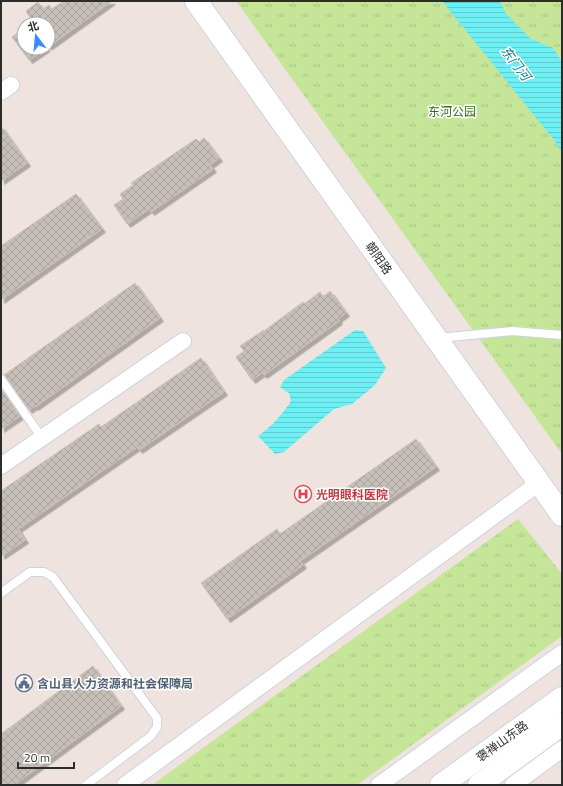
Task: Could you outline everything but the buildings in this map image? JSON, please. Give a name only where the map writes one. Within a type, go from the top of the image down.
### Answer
[{"type":"main road","name":"朝阳路","points":[[196,1],[562,515]]},
{"type":"main road","name":"褒禅山东路","points":[[441,785],[562,698]]},
{"type":"main road","name":"褒禅山东路","points":[[479,785],[562,724]]},
{"type":"street","points":[[1,466],[183,341]]},
{"type":"street","points":[[125,785],[539,483]]},
{"type":"street","points":[[379,785],[562,653]]},
{"type":"street","points":[[513,785],[562,749]]},
{"type":"lane","points":[[435,338],[512,331],[562,335]]},
{"type":"lane","points":[[1,379],[42,438]]},
{"type":"lane","points":[[1,593],[30,572],[44,572],[53,577],[157,718],[157,727],[151,736],[86,785]]},
{"type":"green space","name":"东河公园","points":[[236,1],[562,1],[562,454]]},
{"type":"green space","points":[[518,519],[562,574],[562,636],[357,785],[152,785]]},
{"type":"water","name":"东门河","points":[[442,1],[500,1],[506,14],[531,39],[553,48],[562,62],[562,153],[554,140]]},
{"type":"water","points":[[355,330],[363,331],[386,368],[375,385],[352,404],[334,409],[284,452],[275,454],[258,436],[276,420],[291,401],[289,393],[280,387],[284,380]]},
{"type":"place","name":"光明眼科医院","points":[[303,494]]},
{"type":"place","name":"含山县人力资源和社会保障局","points":[[24,683]]}]
